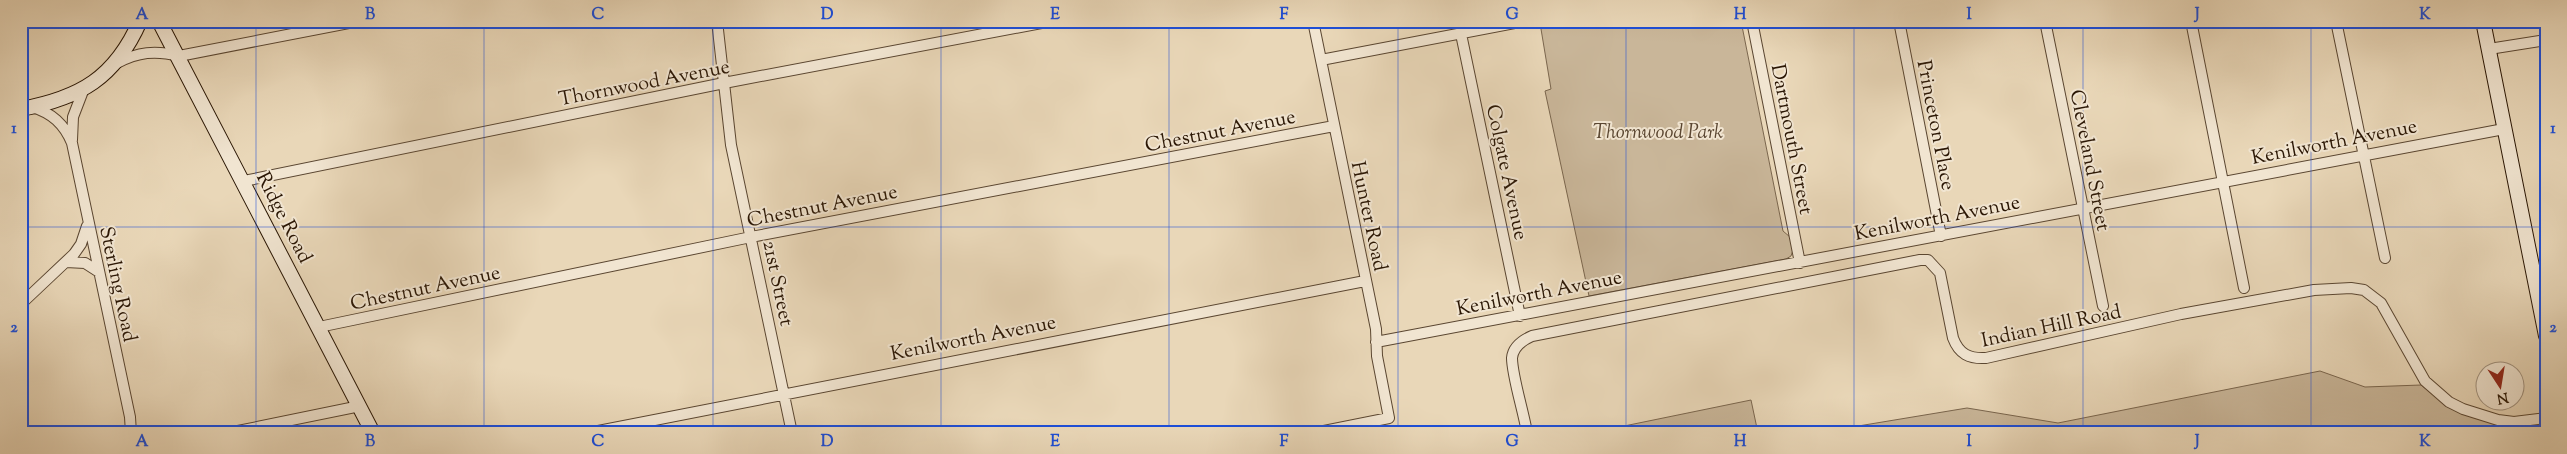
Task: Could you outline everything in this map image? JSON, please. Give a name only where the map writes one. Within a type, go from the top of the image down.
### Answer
[{"type":"street","points":[[116,63],[133,38],[140,21]]},
{"type":"street","name":"Ridge Road","points":[[159,21],[244,180],[373,433]]},
{"type":"street","points":[[26,108],[59,100],[82,91],[116,63],[130,56],[153,51],[178,56],[360,21]]},
{"type":"street","name":"21st Street","points":[[717,21],[731,145],[792,433]]},
{"type":"street","name":"Thornwood Avenue","points":[[244,180],[724,84],[1052,21]]},
{"type":"street","name":"Hunter Road","points":[[1313,21],[1376,329],[1376,342],[1389,418],[1314,433]]},
{"type":"street","points":[[1321,60],[1526,21]]},
{"type":"street","name":"Dartmouth Street","points":[[1752,21],[1800,263]]},
{"type":"street","name":"Princeton Place","points":[[1899,21],[1941,236]]},
{"type":"street","name":"Cleveland Street","points":[[2045,21],[2103,306]]},
{"type":"street","points":[[2190,21],[2244,288]]},
{"type":"street","points":[[2336,21],[2385,258]]},
{"type":"street","points":[[2483,21],[2546,336]]},
{"type":"street","name":"Colgate Avenue","points":[[1462,34],[1520,316]]},
{"type":"street","points":[[2488,49],[2546,40]]},
{"type":"street","name":"Sterling Road","points":[[82,91],[73,117],[72,143],[130,417],[131,433]]},
{"type":"street","name":"Sterling Road","points":[[26,108],[42,110],[60,122],[72,143]]},
{"type":"street","name":"Chestnut Avenue","points":[[319,327],[751,236],[1334,126]]},
{"type":"street","name":"Kenilworth Avenue","points":[[1376,342],[2504,129]]},
{"type":"street","points":[[21,304],[66,262],[81,244],[88,221]]},
{"type":"street","name":"Indian Hill Road","points":[[1527,433],[1512,358],[1518,344],[1524,340],[1542,334],[1920,260],[1928,260],[1940,273],[1956,346],[1963,354],[1974,359],[1986,358],[2181,314],[2314,290],[2352,288],[2364,290],[2381,303],[2425,381],[2449,402],[2463,409],[2498,420],[2514,422],[2546,418]]},
{"type":"street","points":[[66,262],[85,263],[99,272]]},
{"type":"street","name":"Kenilworth Avenue","points":[[588,433],[1366,280]]},
{"type":"street","points":[[233,432],[360,406]]},
{"type":"green space","name":"Thornwood Park","points":[[1551,21],[1741,21],[1783,231],[1790,237],[1793,250],[1791,256],[1786,259],[1589,296],[1545,91],[1551,89],[1540,23]]},
{"type":"green space","points":[[2320,371],[2365,387],[2421,385],[2450,408],[2546,423],[2546,433],[1816,433],[1967,408],[2058,423]]},
{"type":"green space","points":[[1751,400],[1758,433],[1590,433]]}]
